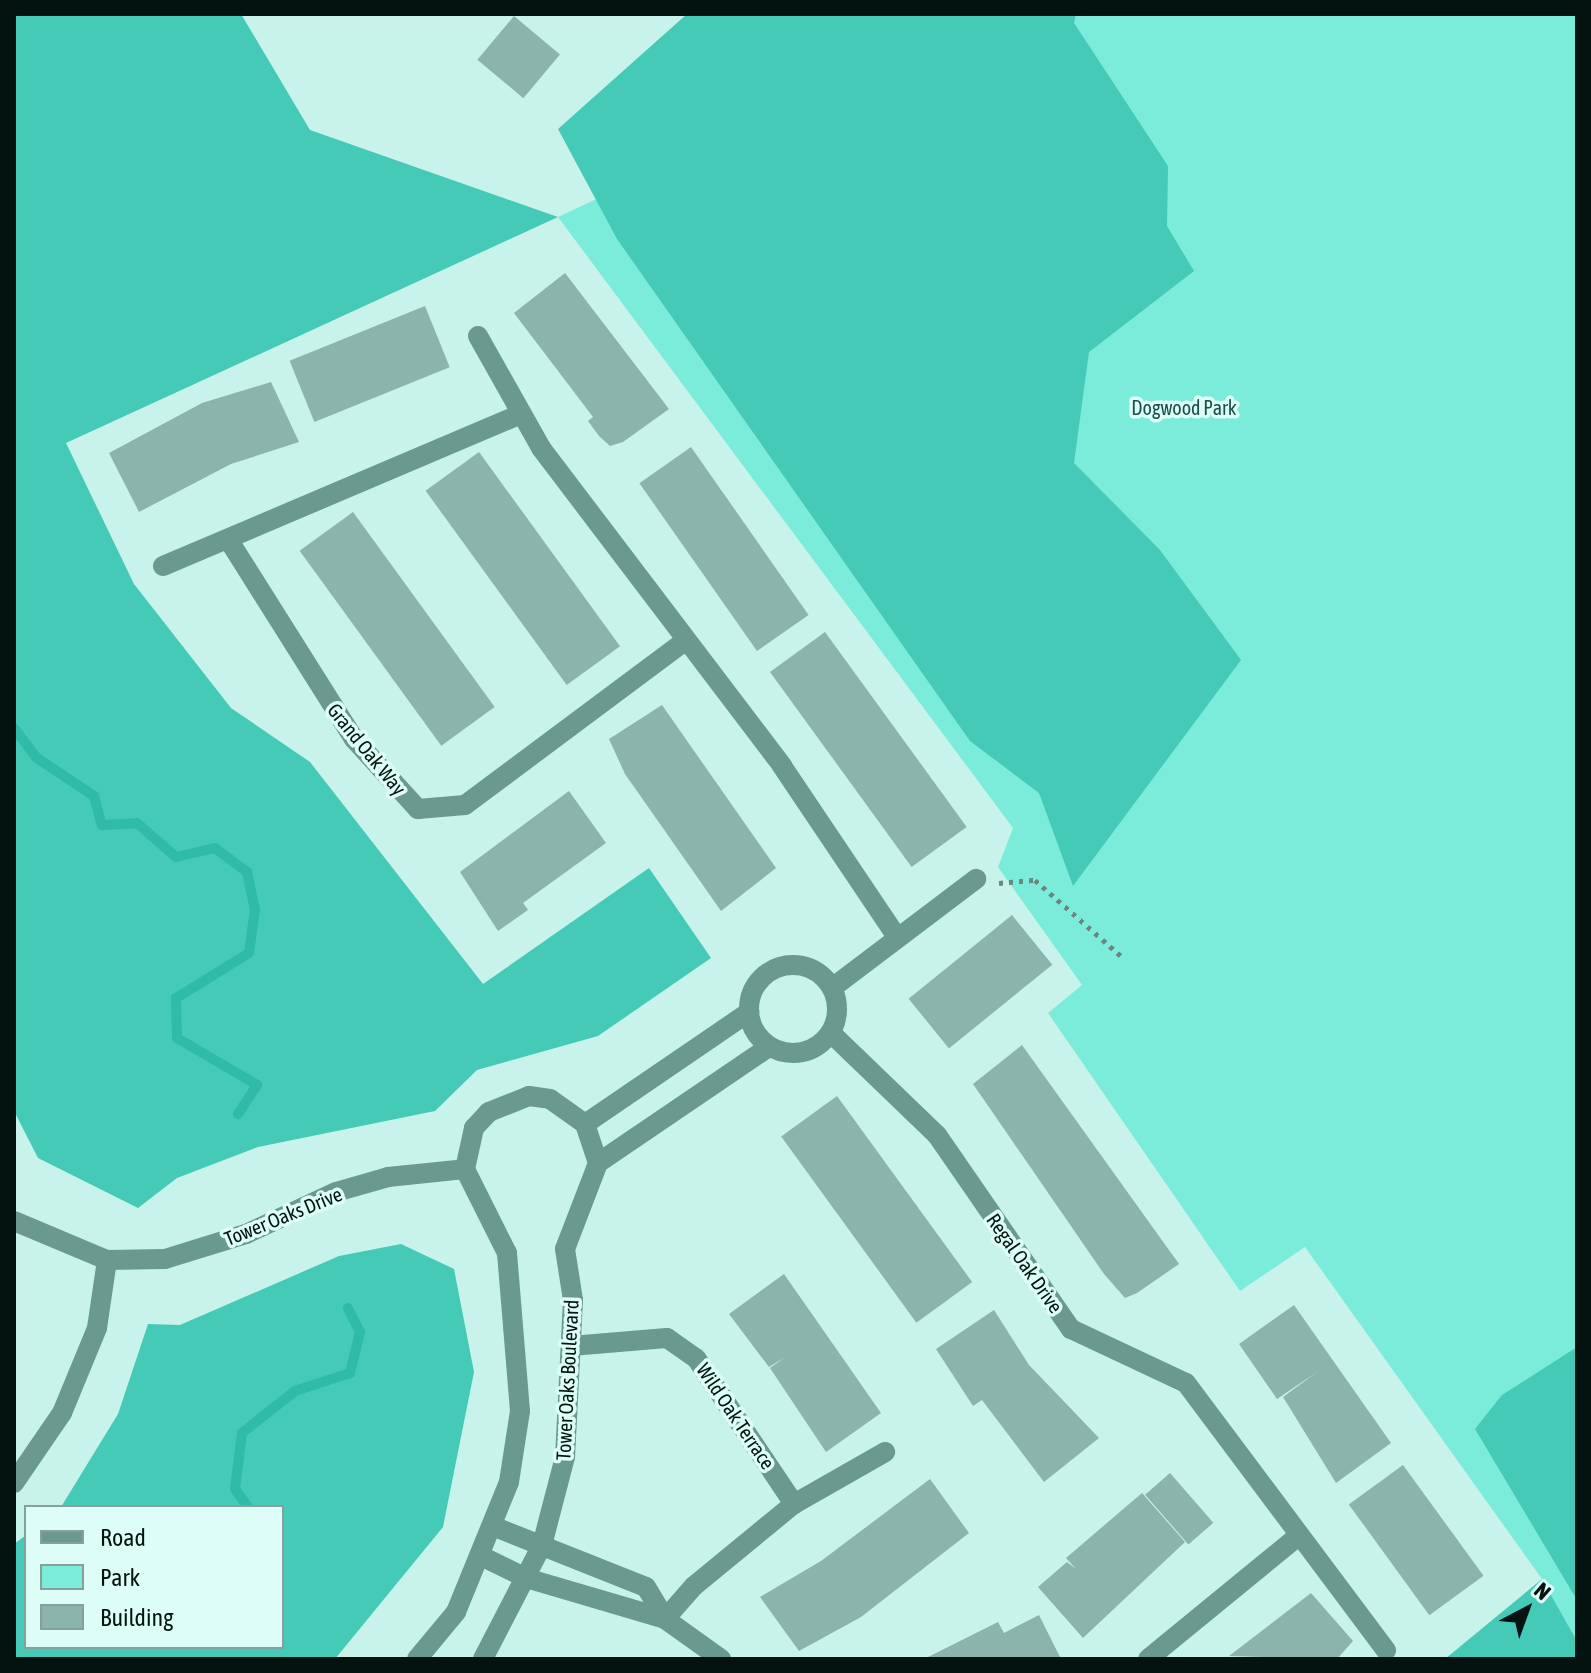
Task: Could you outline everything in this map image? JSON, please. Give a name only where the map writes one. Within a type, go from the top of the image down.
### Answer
[{"type":"street","points":[[478,336],[521,414],[682,643],[782,766],[897,937]]},
{"type":"street","points":[[163,566],[521,414]]},
{"type":"street","name":"Grand Oak Way","points":[[228,539],[331,706],[418,809],[465,805],[682,643]]},
{"type":"street","points":[[832,988],[976,879]]},
{"type":"street","points":[[417,1659],[456,1612],[495,1527],[520,1411],[507,1253],[465,1169],[474,1128],[508,1101],[550,1099],[585,1124],[598,1163],[769,1047],[801,1053],[831,1033],[838,1009],[832,988],[802,966],[782,966],[757,983],[749,1012],[585,1124]]},
{"type":"street","points":[[749,1012],[769,1047]]},
{"type":"street","name":"Regal Oak Drive","points":[[831,1033],[937,1135],[1071,1329],[1186,1383],[1297,1537],[1386,1650]]},
{"type":"street","name":"Tower Oaks Boulevard","points":[[483,1659],[542,1545],[565,1457],[571,1346],[565,1249],[598,1163]]},
{"type":"street","name":"Tower Oaks Drive","points":[[14,1221],[107,1260],[165,1259],[362,1185],[465,1169]]},
{"type":"street","points":[[14,1483],[68,1399],[97,1328],[107,1260]]},
{"type":"street","name":"Wild Oak Terrace","points":[[571,1346],[667,1338],[696,1358],[794,1504]]},
{"type":"street","points":[[665,1619],[694,1586],[794,1504],[885,1452]]},
{"type":"street","points":[[495,1527],[646,1587],[665,1619]]},
{"type":"street","points":[[1148,1659],[1297,1537]]},
{"type":"street","points":[[481,1556],[526,1578],[665,1619],[721,1659]]},
{"type":"path","points":[[976,879],[988,886],[1035,880],[1121,956]]},
{"type":"green space","points":[[14,14],[241,14],[310,130],[558,217],[66,443],[134,584],[231,708],[310,762],[483,984],[649,868],[711,958],[598,1036],[477,1070],[435,1111],[258,1147],[177,1178],[138,1208],[38,1158],[14,1111]]},
{"type":"green space","points":[[687,14],[1076,14],[1074,23],[1168,166],[1167,226],[1194,271],[1089,352],[1074,463],[1160,550],[1241,660],[1073,886],[1039,793],[970,741],[617,239],[558,129]]},
{"type":"green space","name":"Dogwood Park","points":[[993,14],[1577,14],[1577,1641],[1542,1579],[1305,1247],[1240,1291],[1048,1013],[1082,985],[998,867],[1013,828],[558,217]]},
{"type":"green space","points":[[401,1244],[454,1269],[474,1372],[443,1527],[335,1659],[14,1659],[14,1544],[24,1536],[24,1649],[284,1649],[284,1505],[62,1505],[118,1414],[148,1324],[180,1325],[339,1256]]},
{"type":"green space","points":[[1577,1347],[1577,1600],[1475,1429],[1502,1395]]},
{"type":"green space","points":[[1542,1579],[1577,1641],[1577,1659],[1445,1659]]},
{"type":"building","points":[[514,16],[560,55],[523,98],[477,60]]},
{"type":"building","points":[[565,273],[669,409],[623,442],[610,446],[588,421],[593,417],[514,313]]},
{"type":"building","points":[[425,306],[450,367],[314,422],[290,361]]},
{"type":"building","points":[[271,382],[299,442],[231,464],[139,512],[109,453],[202,403]]},
{"type":"building","points":[[691,447],[809,615],[757,651],[639,483]]},
{"type":"building","points":[[479,452],[620,646],[567,685],[426,491]]},
{"type":"building","points":[[353,512],[495,707],[441,746],[300,551]]},
{"type":"building","points":[[825,632],[967,827],[912,867],[770,672]]},
{"type":"building","points":[[662,705],[776,868],[721,911],[625,774],[609,739]]},
{"type":"building","points":[[569,791],[606,843],[523,903],[528,910],[498,931],[460,872]]},
{"type":"building","points":[[1012,915],[1052,965],[949,1048],[909,999]]},
{"type":"building","points":[[1022,1045],[1179,1264],[1137,1293],[1125,1298],[1104,1274],[973,1084]]},
{"type":"building","points":[[837,1096],[972,1282],[916,1323],[781,1137]]},
{"type":"building","points":[[784,1274],[881,1413],[826,1452],[770,1368],[784,1358],[769,1367],[729,1314]]},
{"type":"building","points":[[1294,1305],[1391,1443],[1336,1483],[1283,1397],[1317,1372],[1277,1399],[1239,1344]]},
{"type":"building","points":[[994,1310],[1029,1365],[1099,1438],[1044,1482],[982,1400],[973,1406],[936,1349]]},
{"type":"building","points":[[1403,1465],[1484,1576],[1429,1615],[1349,1504]]},
{"type":"building","points":[[1170,1473],[1213,1523],[1188,1544],[1145,1495]]},
{"type":"building","points":[[930,1479],[969,1533],[861,1617],[799,1651],[760,1597],[821,1561]]},
{"type":"building","points":[[1142,1493],[1185,1542],[1083,1638],[1038,1587],[1067,1562],[1076,1569],[1066,1558]]},
{"type":"building","points":[[1311,1593],[1353,1641],[1337,1659],[1229,1656]]},
{"type":"building","points":[[1039,1615],[1061,1659],[924,1659],[998,1622],[1004,1633]]},
{"type":"waterway","points":[[14,728],[37,758],[94,796],[102,825],[137,823],[176,857],[215,848],[247,872],[255,909],[249,953],[176,998],[177,1038],[257,1085],[238,1114]]},
{"type":"waterway","points":[[247,1505],[235,1489],[242,1433],[295,1391],[350,1373],[360,1332],[348,1308]]}]
